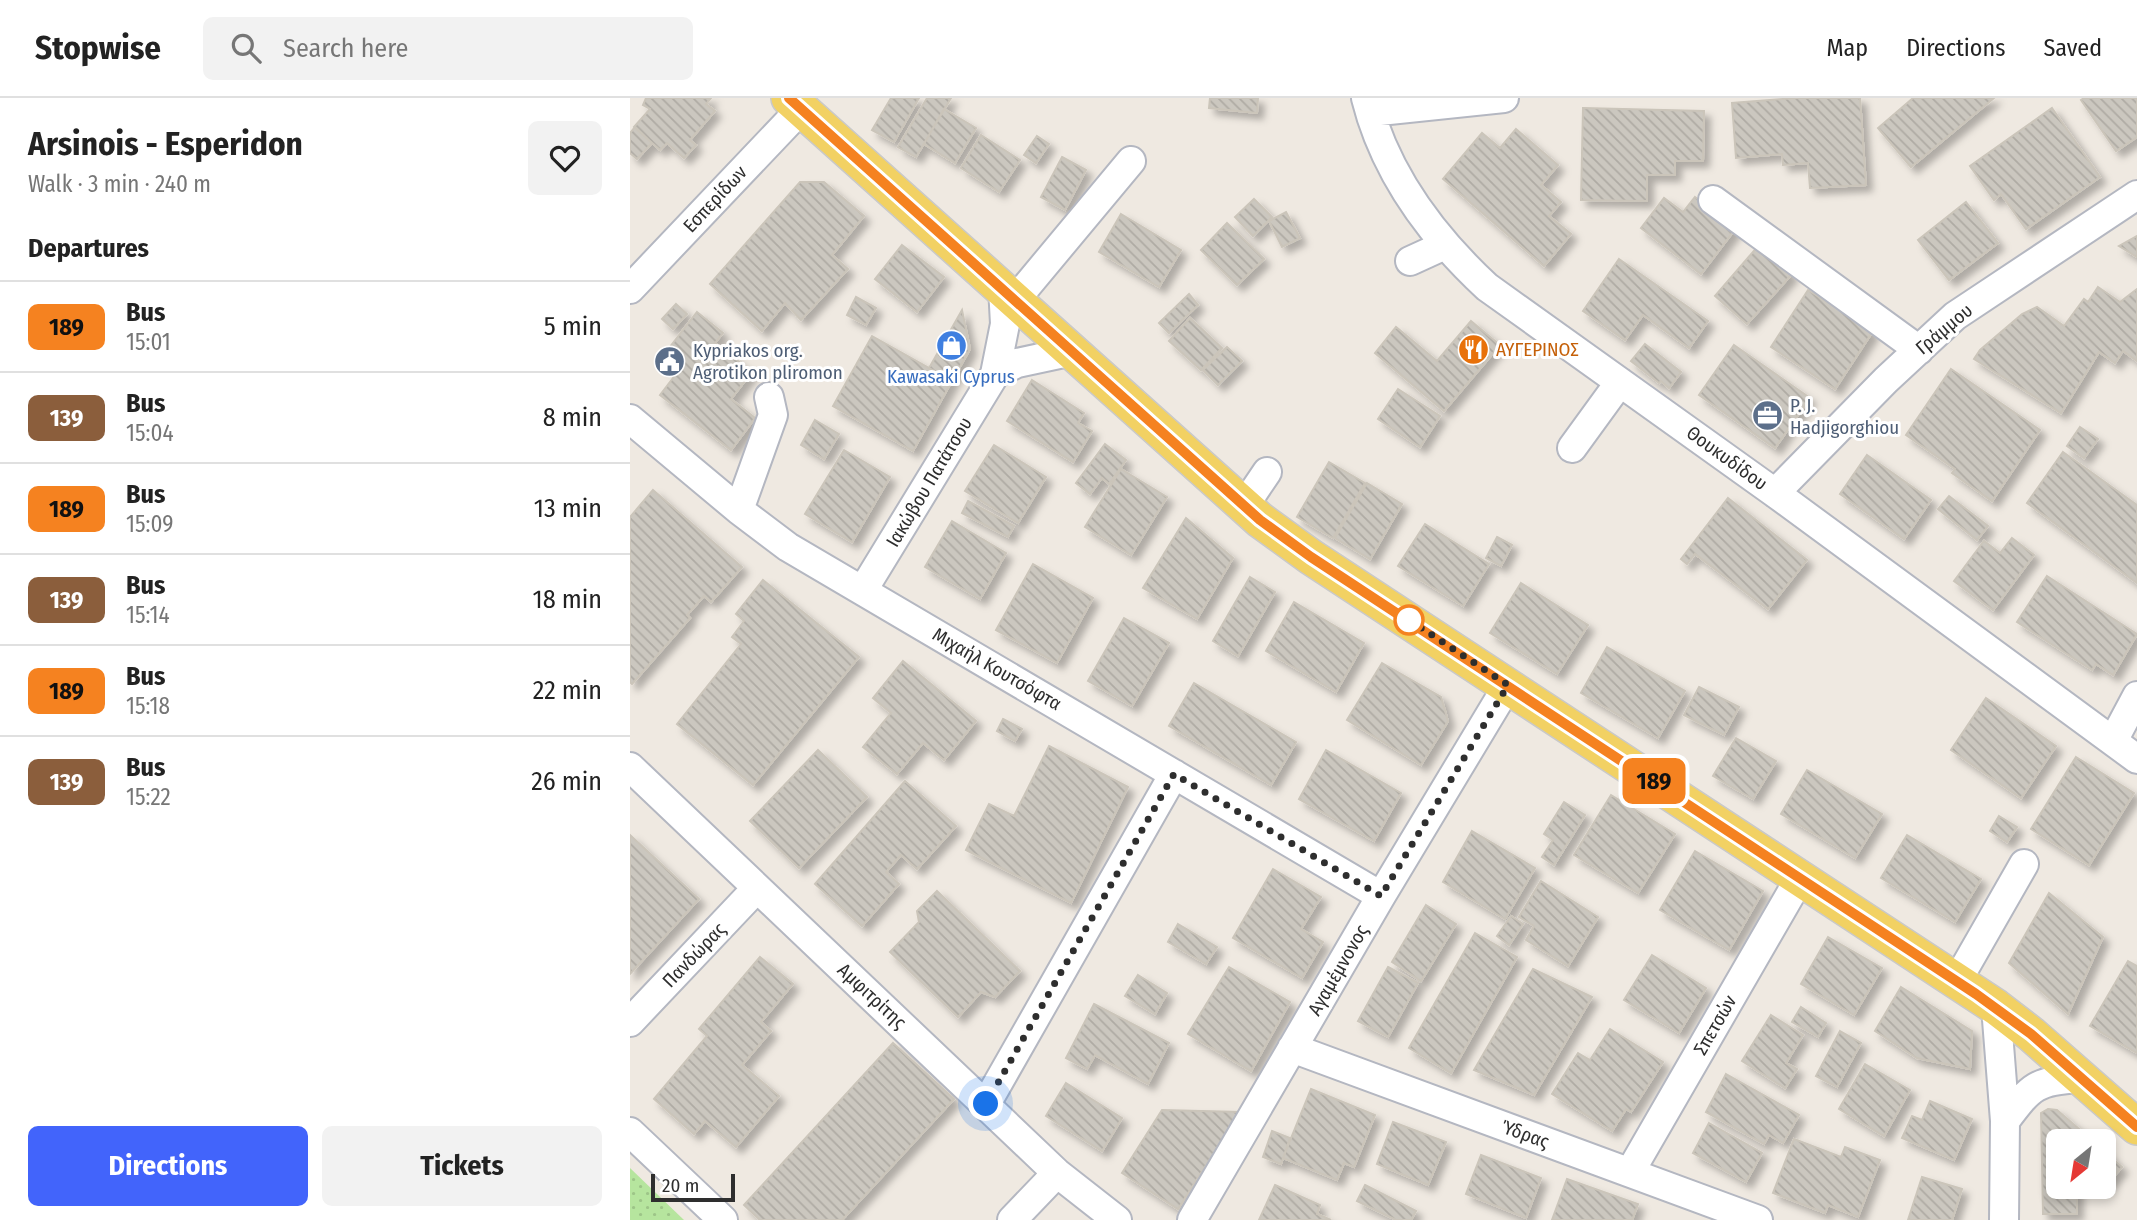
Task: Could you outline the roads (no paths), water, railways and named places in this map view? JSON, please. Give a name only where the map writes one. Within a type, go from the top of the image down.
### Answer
[{"type":"main road","points":[[795,103],[1244,506],[1311,557],[1996,1007],[2031,1034],[2137,1127]]},
{"type":"street","points":[[1368,105],[1504,98]]},
{"type":"street","name":"Εσπερίδων","points":[[630,289],[795,103]]},
{"type":"street","name":"Θουκυδίδου","points":[[1368,105],[1391,167],[1417,211],[1445,245],[1487,287],[1775,493],[2137,759]]},
{"type":"street","points":[[1009,293],[1130,161]]},
{"type":"street","name":"Γράμμου","points":[[1775,493],[1955,316],[2137,195]]},
{"type":"street","points":[[1713,200],[1919,350]]},
{"type":"street","points":[[1410,261],[1445,245]]},
{"type":"street","name":"Ιακώβου Πατάτσου","points":[[863,590],[995,374],[1009,293]]},
{"type":"street","points":[[995,374],[1017,363],[1073,351]]},
{"type":"street","points":[[1572,448],[1620,382]]},
{"type":"street","points":[[739,510],[773,415],[769,397]]},
{"type":"street","name":"Μιχαήλ Κουτσόφτα","points":[[630,419],[788,547],[1381,896]]},
{"type":"street","points":[[1244,506],[1267,472]]},
{"type":"street","name":"Αγαμέμνονος","points":[[1192,1220],[1508,685]]},
{"type":"street","points":[[2113,741],[2137,696]]},
{"type":"street","name":"Αμφιτρίτης","points":[[630,767],[1057,1173],[1117,1220]]},
{"type":"street","points":[[986,1104],[1174,774]]},
{"type":"street","points":[[1957,981],[2024,864]]},
{"type":"street","name":"Σπετσών","points":[[1630,1172],[1800,878]]},
{"type":"street","name":"Πανδώρας","points":[[630,1022],[757,888]]},
{"type":"street","points":[[1996,1007],[2006,1121],[2004,1220]]},
{"type":"street","name":"Ύδρας","points":[[1292,1048],[1758,1220]]},
{"type":"street","points":[[2006,1121],[2028,1091],[2040,1084],[2081,1078]]},
{"type":"street","points":[[630,1132],[723,1220]]},
{"type":"street","points":[[1012,1220],[1057,1173]]},
{"type":"place","name":"Kawasaki Cyprus","points":[[951,345]]},
{"type":"place","name":"ΑΥΓΕΡΙΝΟΣ","points":[[1473,349]]},
{"type":"place","name":"Kypriakos org. Agrotikon pliromon","points":[[670,361]]},
{"type":"place","name":"P. J. Hadjigorghiou","points":[[1767,416]]}]
